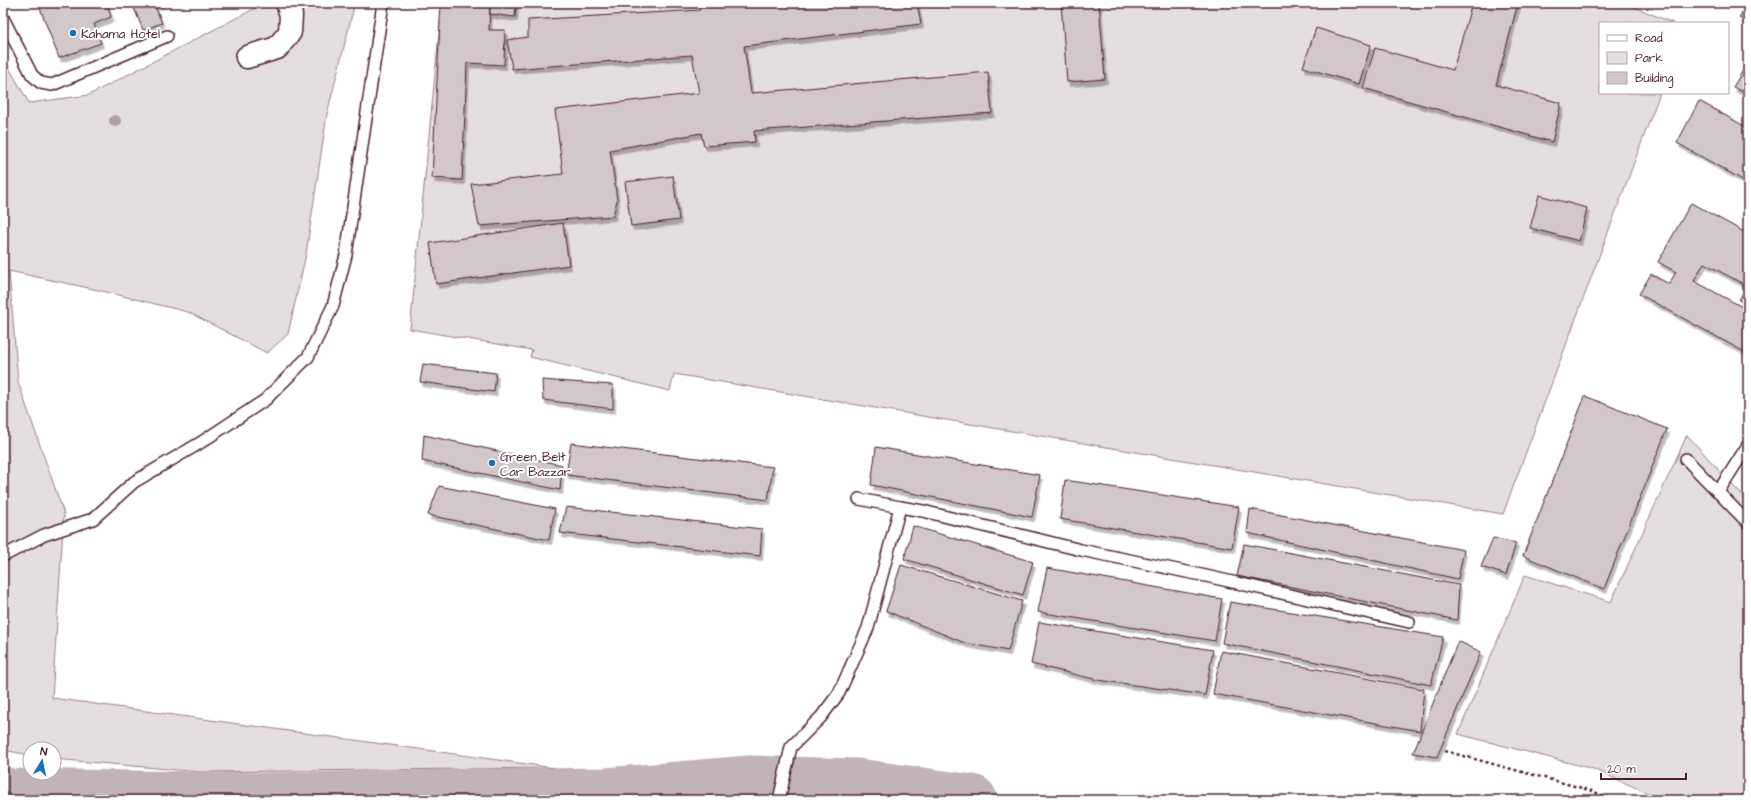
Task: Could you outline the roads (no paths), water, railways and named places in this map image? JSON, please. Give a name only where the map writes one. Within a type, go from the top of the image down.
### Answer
[{"type":"street","points":[[247,57],[277,48],[290,32],[291,15],[288,3]]},
{"type":"lane","points":[[3,556],[44,535],[93,519],[134,482],[200,443],[265,400],[308,357],[333,306],[346,255],[383,3]]},
{"type":"lane","points":[[3,18],[32,75],[41,83],[52,85],[167,36]]},
{"type":"lane","points":[[1718,492],[1748,445]]},
{"type":"lane","points":[[1686,458],[1748,523]]},
{"type":"lane","points":[[858,499],[923,510],[1081,550],[1206,576],[1409,622]]},
{"type":"lane","points":[[779,799],[791,747],[821,717],[839,693],[868,628],[900,507]]},
{"type":"waterway","points":[[3,792],[8,794],[259,798],[607,793],[750,781],[857,784],[972,800]]},
{"type":"place","name":"Kahama Hotel","points":[[73,33]]},
{"type":"place","name":"Green Belt Car Bazzar","points":[[492,463]]}]
